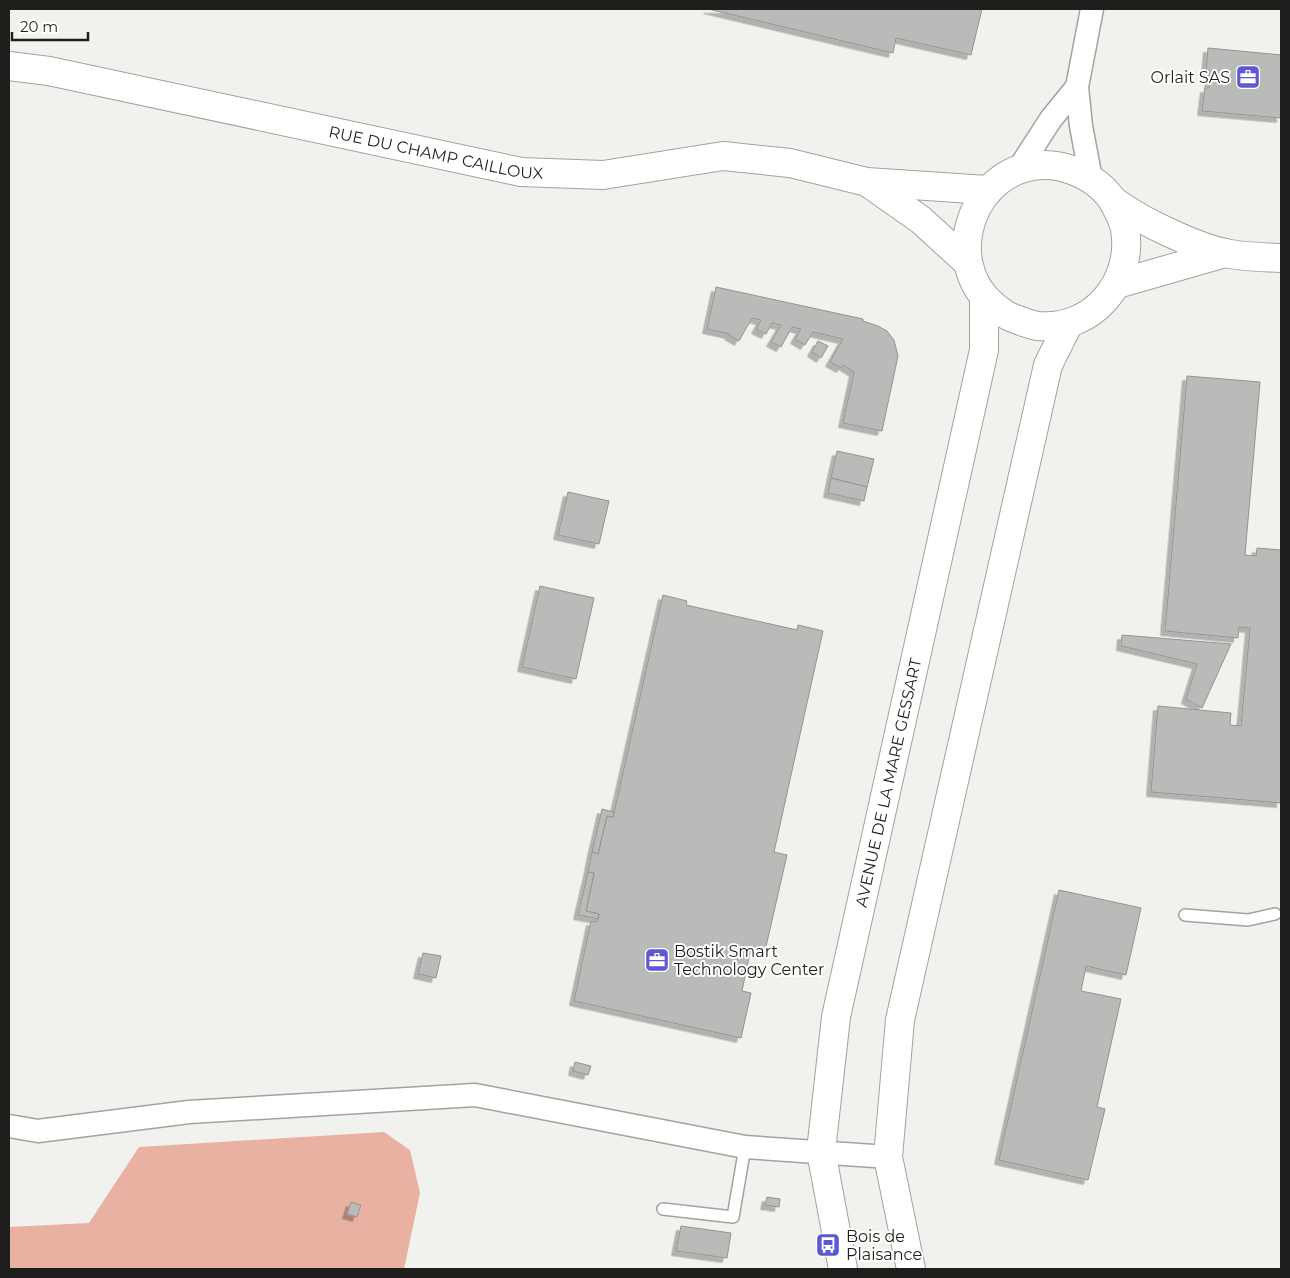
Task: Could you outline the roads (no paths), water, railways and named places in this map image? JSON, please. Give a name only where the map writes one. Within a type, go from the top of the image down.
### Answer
[{"type":"street","points":[[1092,9],[1077,87],[1081,126],[1092,179]]},
{"type":"street","name":"RUE DU CHAMP CAILLOUX","points":[[9,66],[49,72],[521,172],[603,175],[723,156],[790,163],[867,182],[987,190]]},
{"type":"street","points":[[1018,170],[1051,120],[1077,87]]},
{"type":"street","points":[[1113,201],[1125,227],[1126,257],[1117,284],[1105,301],[1088,314],[1069,323],[1038,326],[1008,317],[984,298],[973,280],[967,262],[966,236],[973,212],[987,190],[1001,178],[1018,170],[1043,165],[1068,168],[1092,179],[1113,201],[1167,232],[1225,253],[1281,258]]},
{"type":"street","name":"RUE DU CHAMP CAILLOUX","points":[[867,182],[921,220],[967,262]]},
{"type":"street","points":[[1117,284],[1225,253]]},
{"type":"street","name":"AVENUE DE LA MARE GESSART","points":[[843,1269],[822,1151],[836,1017],[984,350],[984,298]]},
{"type":"street","points":[[911,1269],[888,1157],[900,1020],[1048,365],[1069,323]]},
{"type":"street","points":[[9,1126],[38,1131],[189,1112],[475,1095],[745,1147],[888,1157]]},
{"type":"lane","points":[[1185,915],[1248,920],[1275,914]]},
{"type":"lane","points":[[663,1209],[732,1217],[745,1147]]},
{"type":"place","name":"Orlait SAS","points":[[1248,77]]},
{"type":"place","name":"Bostik Smart Technology Center","points":[[657,960]]},
{"type":"place","name":"Bois de Plaisance","points":[[828,1245]]}]
